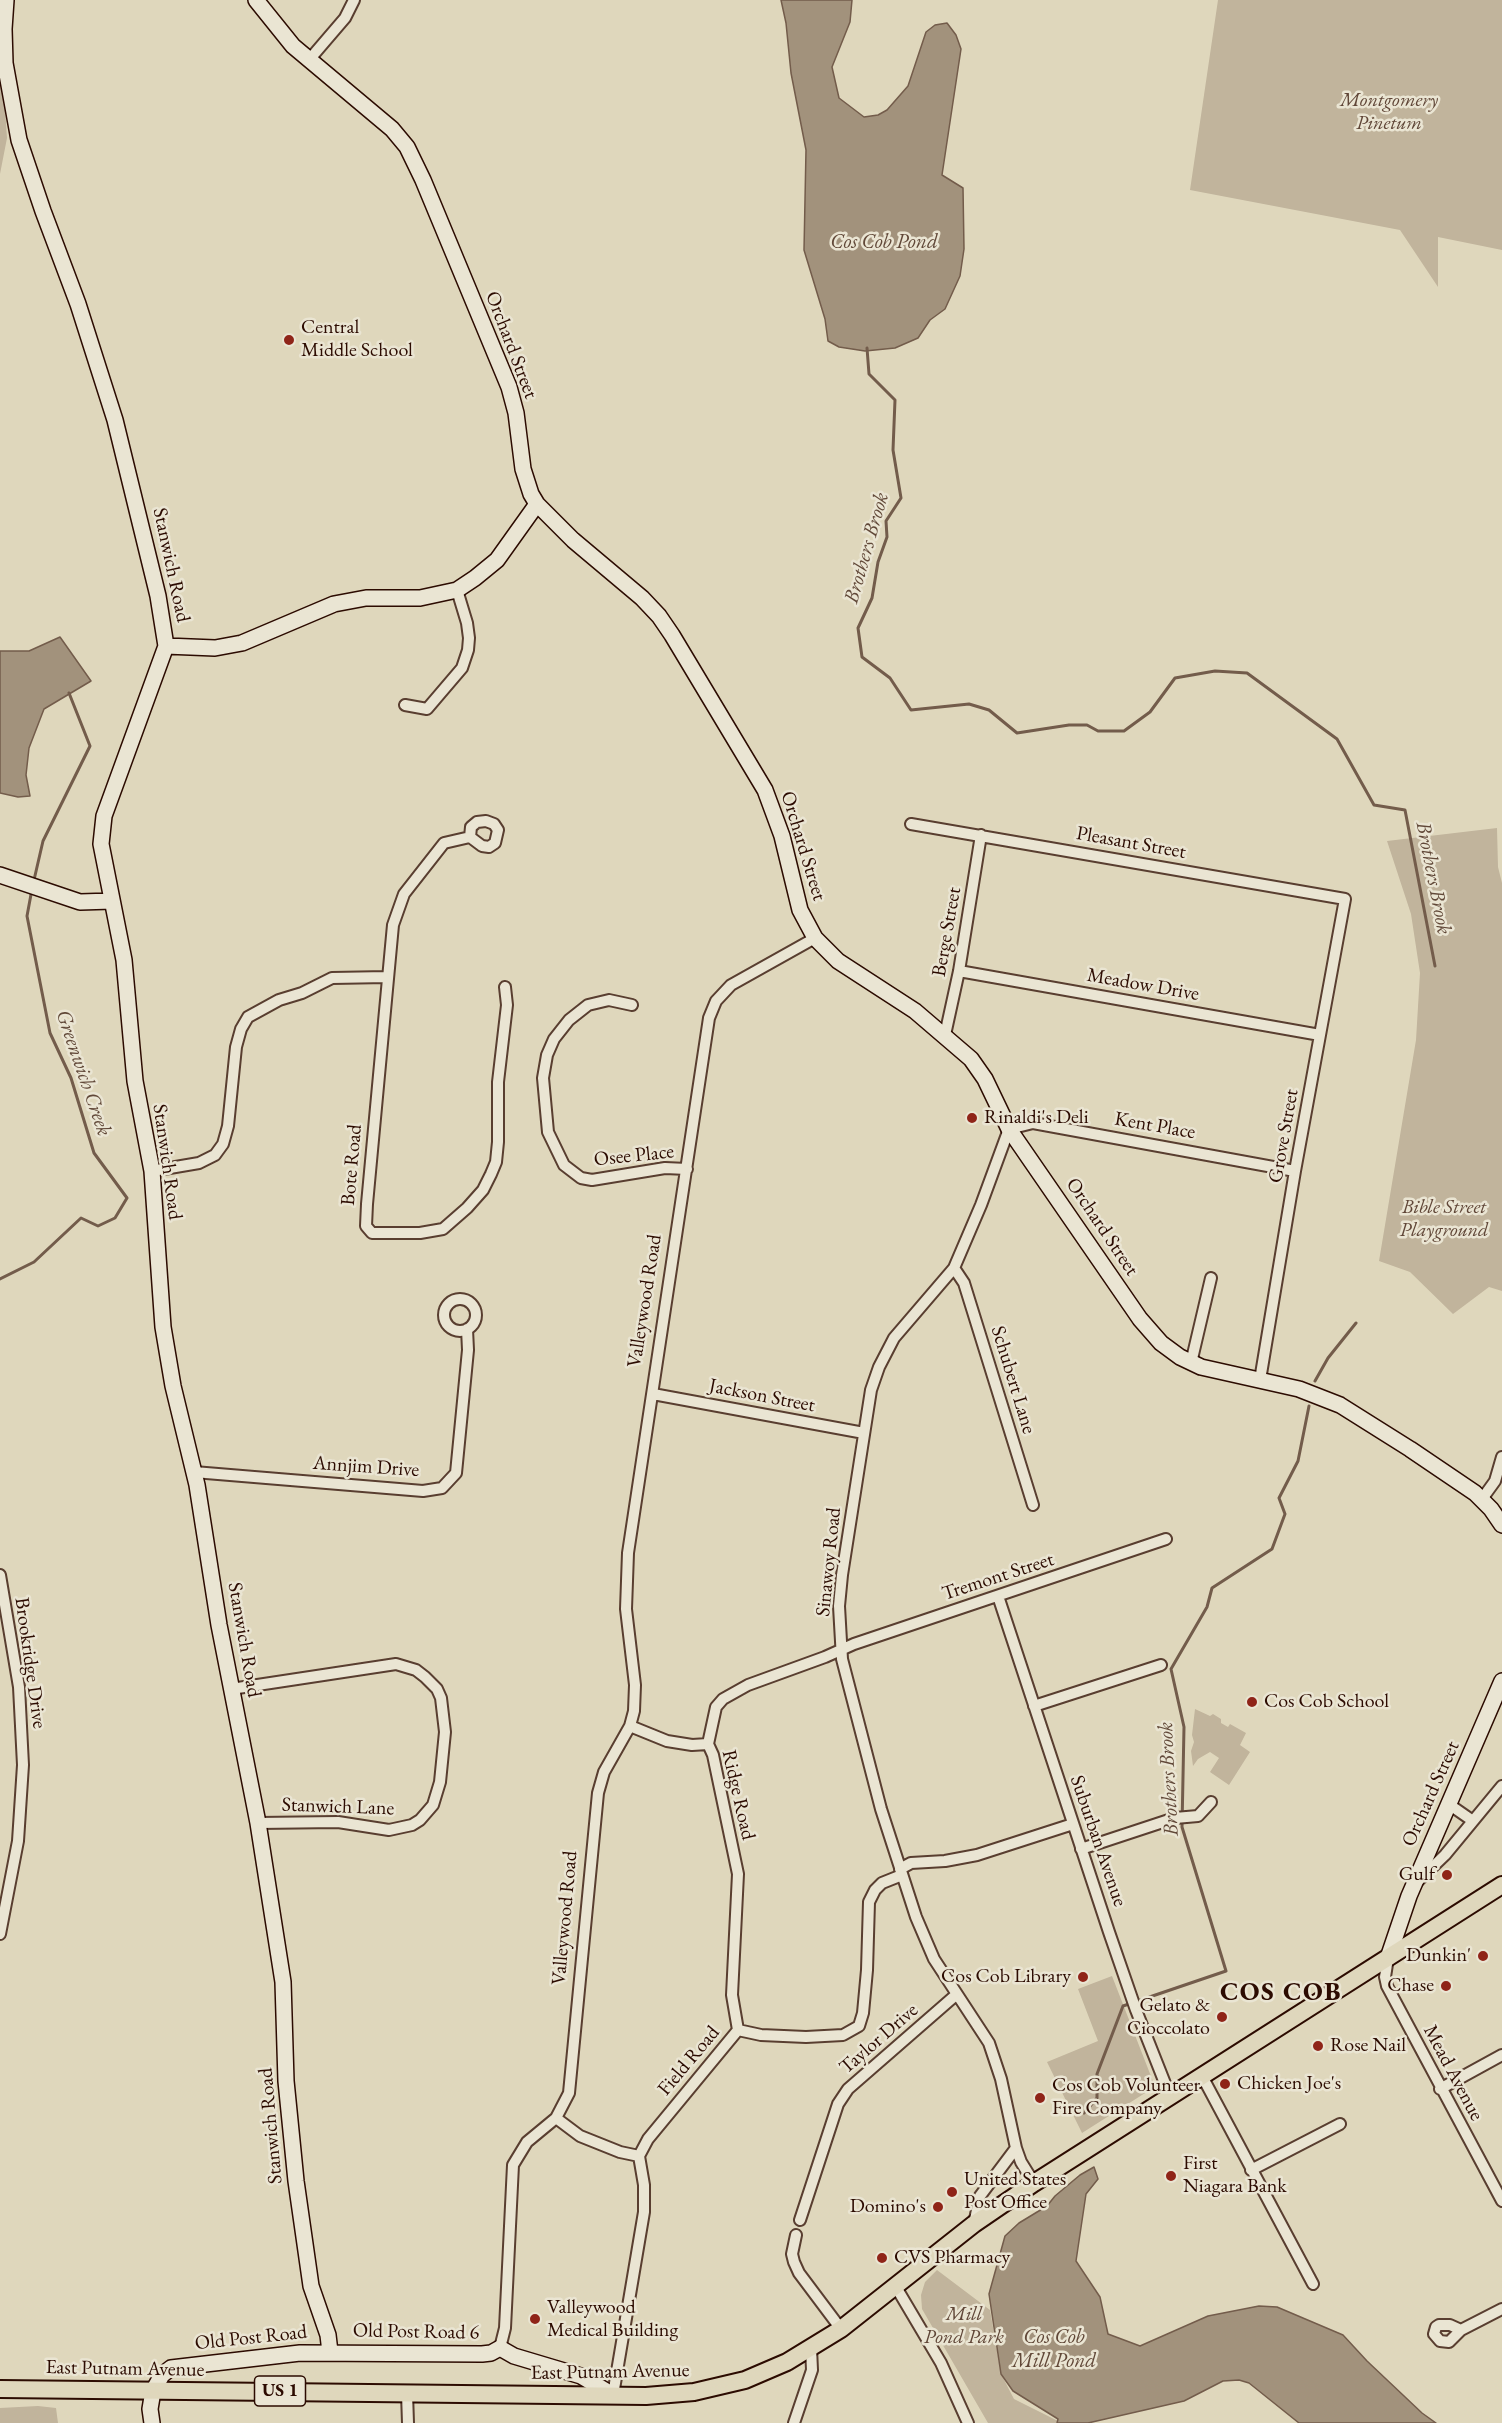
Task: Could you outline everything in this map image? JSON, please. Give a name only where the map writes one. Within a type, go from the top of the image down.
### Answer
[{"type":"main road","name":"East Putnam Avenue","points":[[0,2389],[663,2395],[720,2387],[769,2371],[841,2329],[974,2224],[1034,2183],[1502,1885]]},
{"type":"street","name":"Stanwich Road","points":[[6,0],[5,63],[19,140],[39,202],[78,304],[118,429],[158,596],[166,646],[102,823],[102,852],[124,960],[135,1081],[152,1171],[163,1327],[173,1386],[194,1472],[231,1689],[258,1823],[283,1982],[286,2080],[298,2190],[312,2286],[326,2329],[330,2352]]},
{"type":"street","name":"Orchard Street","points":[[256,0],[284,36],[309,60],[392,129],[412,154],[509,387],[516,413],[523,469],[537,504],[588,553],[642,598],[672,635],[765,790],[782,836],[798,902],[805,922],[815,938],[838,961],[905,1004],[945,1035],[979,1069],[1009,1129],[1147,1328],[1168,1350],[1191,1363],[1311,1392],[1332,1401],[1434,1464],[1482,1499],[1502,1525]]},
{"type":"street","points":[[309,60],[345,18],[354,0]]},
{"type":"street","points":[[166,646],[215,648],[242,643],[314,610],[334,604],[366,598],[420,598],[457,590],[497,560],[537,504]]},
{"type":"street","points":[[405,705],[427,709],[462,668],[468,651],[469,638],[457,590]]},
{"type":"street","name":"Pleasant Street","points":[[911,824],[1345,898]]},
{"type":"street","name":"Berge Street","points":[[945,1035],[959,971],[981,835]]},
{"type":"street","name":"Bote Road","points":[[470,837],[444,843],[404,894],[393,925],[367,1204],[366,1226],[372,1233],[420,1233],[443,1229],[466,1208],[487,1182],[496,1162],[498,1142],[498,1082],[507,1005],[505,987]]},
{"type":"street","points":[[0,875],[86,903],[112,901]]},
{"type":"street","name":"Grove Street","points":[[1260,1380],[1295,1171],[1345,898]]},
{"type":"street","name":"Valleywood Road","points":[[500,2348],[505,2328],[513,2165],[527,2142],[556,2118],[566,2101],[571,2081],[598,1793],[604,1772],[630,1726],[635,1696],[626,1609],[627,1567],[706,1032],[712,1008],[725,990],[740,979],[815,938]]},
{"type":"street","name":"Meadow Drive","points":[[959,971],[1320,1035]]},
{"type":"street","points":[[152,1171],[199,1163],[215,1155],[223,1144],[228,1126],[236,1047],[241,1029],[248,1017],[269,1004],[302,993],[332,978],[387,977]]},
{"type":"street","name":"Osee Place","points":[[632,1005],[609,1000],[588,1005],[568,1020],[554,1039],[547,1055],[543,1077],[548,1132],[564,1165],[581,1178],[592,1180],[665,1168],[687,1169]]},
{"type":"street","name":"Kent Place","points":[[1009,1129],[1033,1124],[1295,1171]]},
{"type":"street","name":"Sinawoy Road","points":[[1009,1129],[981,1205],[954,1268],[901,1329],[888,1348],[874,1382],[840,1591],[841,1649],[849,1689],[901,1872],[929,1949],[984,2034],[993,2053],[1016,2148],[1021,2162],[1034,2183]]},
{"type":"street","name":"Schubert Lane","points":[[954,1268],[964,1283],[1033,1505]]},
{"type":"street","points":[[1191,1363],[1211,1278]]},
{"type":"street","name":"Annjim Drive","points":[[194,1472],[423,1491],[442,1488],[456,1473],[468,1350],[467,1329]]},
{"type":"street","name":"Jackson Street","points":[[653,1394],[864,1433]]},
{"type":"street","points":[[1482,1499],[1495,1481],[1502,1457]]},
{"type":"street","name":"Tremont Street","points":[[841,1649],[1166,1539]]},
{"type":"street","name":"Brookridge Drive","points":[[0,1575],[19,1687],[23,1775],[17,1851],[0,1934]]},
{"type":"street","name":"Suburban Avenue","points":[[999,1596],[1136,2010],[1170,2096]]},
{"type":"street","name":"Ridge Road","points":[[738,2030],[732,1995],[738,1874],[713,1755],[708,1744],[716,1707],[730,1694],[748,1684],[841,1649]]},
{"type":"street","name":"Stanwich Lane","points":[[231,1689],[396,1664],[416,1670],[437,1689],[441,1698],[445,1732],[440,1782],[433,1805],[420,1820],[412,1825],[389,1830],[338,1822],[258,1823]]},
{"type":"street","points":[[1034,1706],[1161,1665]]},
{"type":"street","name":"Orchard Street","points":[[1388,1958],[1401,1918],[1502,1681]]},
{"type":"street","points":[[630,1726],[667,1741],[692,1745],[708,1744]]},
{"type":"street","points":[[1415,1884],[1445,1855],[1502,1786]]},
{"type":"street","points":[[1081,1849],[1181,1817],[1198,1816],[1211,1802]]},
{"type":"street","points":[[1450,1805],[1473,1821]]},
{"type":"street","points":[[901,1872],[911,1863],[945,1861],[977,1855],[1073,1824]]},
{"type":"street","name":"Field Road","points":[[639,2156],[648,2139],[738,2030],[761,2035],[824,2036],[843,2035],[859,2026],[863,2013],[867,1970],[869,1902],[875,1890],[882,1883],[901,1872]]},
{"type":"street","name":"Mead Avenue","points":[[1388,1958],[1385,1977],[1387,1986],[1440,2089],[1502,2201]]},
{"type":"street","name":"Taylor Drive","points":[[800,2220],[838,2104],[848,2089],[957,1994]]},
{"type":"street","points":[[1440,2089],[1502,2055]]},
{"type":"street","points":[[1202,2076],[1313,2284]]},
{"type":"street","points":[[500,2348],[514,2356],[581,2376],[613,2395],[644,2212],[644,2185],[639,2156],[620,2152],[589,2140],[556,2118]]},
{"type":"street","points":[[1251,2170],[1340,2124]]},
{"type":"street","points":[[974,2224],[980,2196],[1016,2148]]},
{"type":"street","points":[[796,2235],[792,2254],[794,2262],[841,2329]]},
{"type":"street","points":[[896,2287],[945,2370],[968,2423]]},
{"type":"street","points":[[1461,2330],[1502,2309]]},
{"type":"street","name":"Old Post Road 6","points":[[330,2352],[482,2354],[491,2353],[500,2348]]},
{"type":"street","points":[[794,2423],[812,2370],[811,2348]]},
{"type":"street","name":"Old Post Road","points":[[153,2391],[162,2374],[175,2367],[274,2354],[330,2352]]},
{"type":"street","points":[[152,2423],[150,2409],[153,2391]]},
{"type":"street","points":[[407,2393],[408,2423]]},
{"type":"green space","name":"Montgomery Pinetum","points":[[1218,0],[1502,0],[1502,250],[1438,237],[1438,287],[1400,230],[1190,190]]},
{"type":"green space","points":[[0,33],[7,138],[0,174]]},
{"type":"green space","name":"Bible Street Playground","points":[[1497,828],[1498,867],[1502,883],[1502,1291],[1489,1287],[1453,1314],[1410,1272],[1379,1261],[1416,1040],[1420,973],[1411,914],[1387,841]]},
{"type":"green space","points":[[1195,1709],[1210,1716],[1213,1714],[1221,1719],[1221,1723],[1228,1727],[1230,1724],[1246,1733],[1240,1745],[1250,1752],[1229,1785],[1210,1772],[1219,1758],[1210,1752],[1198,1759],[1193,1766],[1191,1751],[1194,1742],[1192,1735]]},
{"type":"green space","points":[[1112,1976],[1154,2084],[1153,2088],[1082,2133],[1047,2062],[1098,2041],[1078,1989]]},
{"type":"green space","name":"Mill Pond Park","points":[[937,2270],[990,2310],[1001,2374],[1014,2399],[1062,2423],[988,2423],[922,2309],[921,2295],[925,2282]]},
{"type":"green space","points":[[38,2406],[56,2408],[58,2423],[0,2423],[0,2408]]},
{"type":"water","name":"Cos Cob Pond","points":[[781,0],[852,0],[850,22],[832,67],[839,98],[864,117],[878,115],[887,110],[908,86],[926,32],[935,25],[947,23],[956,35],[961,49],[942,175],[963,188],[964,249],[960,276],[945,309],[930,320],[918,338],[895,348],[865,351],[839,347],[828,341],[825,319],[804,250],[806,150],[791,73],[786,23]]},
{"type":"water","points":[[60,637],[91,681],[44,709],[29,748],[26,775],[30,796],[18,797],[0,793],[0,651],[29,651]]},
{"type":"water","name":"Cos Cob Mill Pond","points":[[1094,2167],[1098,2179],[1086,2194],[1076,2261],[1100,2297],[1108,2334],[1140,2346],[1208,2316],[1259,2306],[1277,2307],[1343,2335],[1367,2361],[1422,2413],[1436,2423],[1299,2423],[1249,2383],[1239,2380],[1223,2381],[1184,2401],[1088,2423],[1057,2423],[1058,2419],[1013,2391],[1001,2374],[989,2294],[1005,2236],[1019,2223],[1047,2206],[1055,2196],[1080,2175]]},
{"type":"waterway","name":"Brothers Brook","points":[[867,348],[869,374],[895,400],[893,450],[901,498],[886,521],[887,537],[878,562],[872,598],[858,628],[862,657],[890,678],[911,710],[969,704],[989,710],[1017,733],[1069,725],[1087,725],[1098,731],[1124,731],[1150,712],[1175,678],[1215,671],[1247,673],[1337,739],[1374,805],[1405,810],[1435,966]]},
{"type":"waterway","name":"Greenwich Creek","points":[[34,880],[43,841],[90,746],[69,693]]},
{"type":"waterway","name":"Greenwich Creek","points":[[0,1279],[34,1262],[81,1218],[98,1226],[115,1218],[127,1198],[94,1153],[71,1078],[50,1033],[27,916],[32,889]]},
{"type":"waterway","name":"Brothers Brook","points":[[1315,1381],[1328,1358],[1356,1323]]},
{"type":"waterway","name":"Brothers Brook","points":[[1084,2113],[1097,2098],[1097,2074],[1123,2006],[1226,1971],[1182,1827],[1184,1727],[1171,1669],[1207,1607],[1212,1588],[1272,1549],[1285,1514],[1279,1498],[1298,1461],[1309,1406]]},
{"type":"place","name":"Central Middle School","points":[[289,340]]},
{"type":"place","name":"Rinaldi's Deli","points":[[972,1118]]},
{"type":"place","name":"Cos Cob School","points":[[1252,1702]]},
{"type":"place","name":"Gulf","points":[[1447,1875]]},
{"type":"place","name":"Dunkin'","points":[[1483,1956]]},
{"type":"place","name":"Cos Cob Library","points":[[1083,1977]]},
{"type":"place","name":"Chase","points":[[1446,1986]]},
{"type":"place","name":"Gelato & Cioccolato","points":[[1222,2017]]},
{"type":"place","name":"Rose Nail","points":[[1318,2046]]},
{"type":"place","name":"Chicken Joe's","points":[[1225,2084]]},
{"type":"place","name":"Cos Cob Volunteer Fire Company","points":[[1040,2098]]},
{"type":"place","name":"First Niagara Bank","points":[[1171,2176]]},
{"type":"place","name":"United States Post Office","points":[[952,2192]]},
{"type":"place","name":"Domino's","points":[[938,2207]]},
{"type":"place","name":"CVS Pharmacy","points":[[882,2258]]},
{"type":"place","name":"Valleywood Medical Building","points":[[535,2319]]},
{"type":"district","name":"COS COB","points":[[1281,1993]]}]
